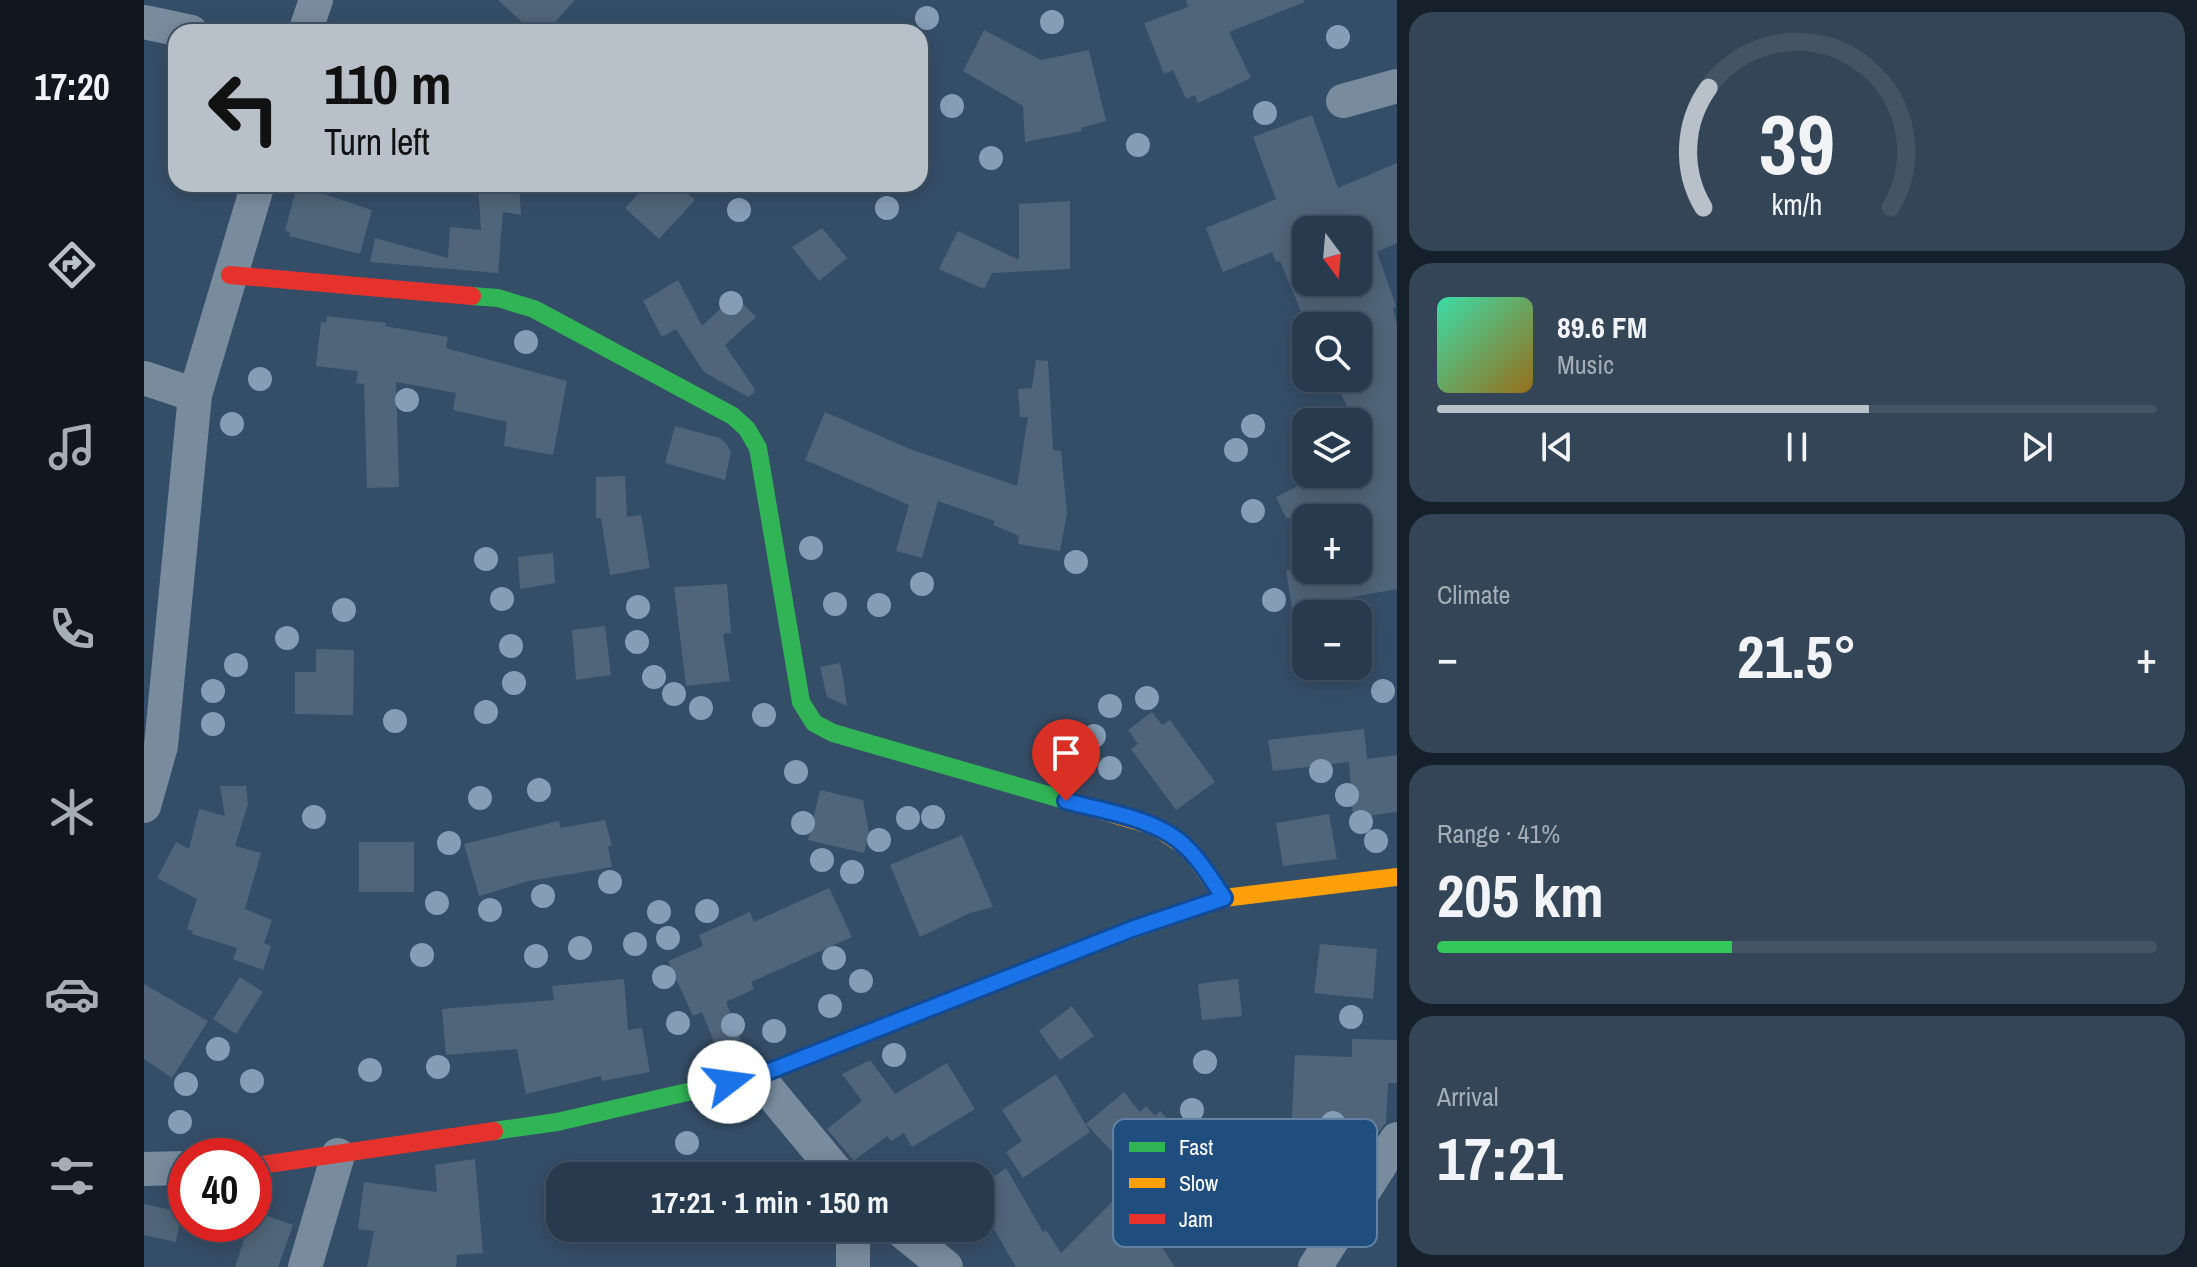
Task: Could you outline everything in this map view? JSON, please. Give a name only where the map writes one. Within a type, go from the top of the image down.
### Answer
[{"type":"street","points":[[308,24],[316,0]]},
{"type":"street","points":[[144,22],[168,27]]},
{"type":"street","points":[[1343,101],[1397,86]]},
{"type":"street","points":[[144,806],[161,746],[158,639],[195,395],[256,192]]},
{"type":"street","points":[[230,275],[458,294],[510,302],[534,309],[733,416],[747,429],[758,448],[801,702],[814,723],[833,733],[1154,826],[1189,849],[1224,898]]},
{"type":"street","points":[[144,378],[195,395]]},
{"type":"street","points":[[272,1164],[557,1122],[757,1076],[1132,929],[1224,898],[1397,877]]},
{"type":"street","points":[[757,1076],[828,1162]]},
{"type":"street","points":[[1377,1170],[1397,1139]]},
{"type":"street","points":[[305,1267],[338,1155]]},
{"type":"street","points":[[144,1169],[168,1168]]},
{"type":"street","points":[[853,1242],[853,1267]]},
{"type":"street","points":[[915,1242],[946,1267]]},
{"type":"street","points":[[1315,1267],[1328,1247]]},
{"type":"building","points":[[498,0],[575,0],[553,24],[524,24]]},
{"type":"building","points":[[1186,0],[1305,2],[1229,32],[1251,78],[1198,103],[1195,95],[1186,99],[1173,70],[1164,74],[1144,23],[1188,7]]},
{"type":"building","points":[[984,30],[1041,60],[1089,50],[1106,121],[1081,128],[1082,131],[1025,142],[1023,106],[963,71]]},
{"type":"building","points":[[1312,115],[1338,188],[1397,163],[1397,243],[1377,252],[1396,306],[1393,308],[1397,326],[1397,589],[1336,600],[1292,600],[1292,608],[1286,570],[1292,570],[1292,584],[1372,584],[1372,504],[1292,504],[1292,518],[1286,518],[1276,497],[1294,488],[1372,488],[1372,408],[1348,408],[1340,392],[1372,392],[1372,312],[1301,312],[1295,296],[1372,296],[1372,216],[1292,216],[1292,290],[1280,261],[1276,262],[1272,252],[1223,272],[1206,228],[1276,199],[1253,137]]},
{"type":"building","points":[[295,192],[318,192],[372,210],[360,254],[289,236],[290,232],[285,231]]},
{"type":"building","points":[[479,192],[520,192],[521,215],[503,212],[498,273],[370,262],[375,238],[448,258],[450,227],[481,230]]},
{"type":"building","points":[[640,192],[686,192],[695,200],[659,239],[625,208]]},
{"type":"building","points":[[1070,201],[1070,269],[992,273],[984,289],[939,269],[958,231],[1019,260],[1019,204]]},
{"type":"building","points":[[822,228],[847,258],[819,281],[792,247]]},
{"type":"building","points":[[678,280],[702,326],[735,295],[756,317],[725,345],[754,388],[755,392],[748,397],[704,372],[676,329],[662,337],[643,301]]},
{"type":"building","points":[[327,316],[386,323],[385,326],[448,337],[446,348],[567,381],[553,455],[504,446],[507,422],[453,410],[456,393],[396,382],[399,487],[367,488],[364,384],[356,383],[358,371],[316,366],[321,322],[326,323]]},
{"type":"building","points":[[1036,360],[1048,361],[1053,450],[1061,451],[1067,513],[1060,551],[1018,544],[1019,536],[993,525],[995,521],[938,501],[922,558],[896,551],[909,505],[805,460],[825,412],[910,449],[1017,486],[1028,417],[1020,417],[1018,389],[1032,388]]},
{"type":"building","points":[[675,426],[720,438],[727,445],[731,452],[725,480],[665,463]]},
{"type":"building","points":[[625,476],[627,517],[641,515],[650,568],[610,575],[601,518],[596,518],[596,477]]},
{"type":"building","points":[[553,553],[555,583],[520,589],[518,557]]},
{"type":"building","points":[[727,584],[731,633],[723,634],[730,681],[686,686],[674,587]]},
{"type":"building","points":[[605,626],[611,675],[576,680],[572,630]]},
{"type":"building","points":[[316,649],[354,650],[353,715],[295,714],[295,672],[316,672]]},
{"type":"building","points":[[840,663],[847,706],[827,697],[820,667]]},
{"type":"building","points":[[1152,712],[1162,725],[1170,720],[1215,782],[1176,810],[1131,749],[1138,744],[1128,730]]},
{"type":"building","points":[[1364,729],[1367,759],[1397,755],[1397,812],[1353,818],[1349,762],[1273,771],[1268,740]]},
{"type":"building","points":[[220,786],[246,786],[248,804],[235,846],[261,853],[245,909],[272,920],[264,943],[271,946],[263,970],[233,959],[237,948],[192,934],[193,931],[187,929],[197,899],[157,878],[176,842],[189,849],[199,809],[225,816]]},
{"type":"building","points":[[820,790],[863,800],[869,833],[864,853],[808,840]]},
{"type":"building","points":[[1329,814],[1337,859],[1283,866],[1276,823]]},
{"type":"building","points":[[605,820],[612,845],[608,847],[612,867],[529,881],[479,896],[464,844],[559,821],[560,828]]},
{"type":"building","points":[[962,835],[993,907],[970,913],[920,937],[890,865]]},
{"type":"building","points":[[359,842],[414,842],[414,892],[359,892]]},
{"type":"building","points":[[829,888],[852,937],[751,982],[754,989],[726,1002],[741,1040],[717,1049],[702,1012],[693,1016],[668,961],[703,946],[699,935],[750,912],[754,922]]},
{"type":"building","points":[[1320,944],[1377,949],[1373,999],[1314,993]]},
{"type":"building","points":[[240,977],[263,992],[236,1034],[213,1019]]},
{"type":"building","points":[[624,979],[628,1030],[642,1028],[650,1072],[602,1081],[601,1076],[526,1094],[517,1049],[446,1055],[442,1009],[554,1000],[552,986]]},
{"type":"building","points":[[1238,979],[1242,1016],[1202,1020],[1198,984]]},
{"type":"building","points":[[144,984],[208,1021],[172,1078],[144,1059]]},
{"type":"building","points":[[1072,1006],[1094,1036],[1060,1060],[1039,1031]]},
{"type":"building","points":[[1352,1039],[1397,1040],[1397,1083],[1388,1083],[1386,1123],[1377,1134],[1377,1119],[1292,1119],[1295,1055],[1352,1057]]},
{"type":"building","points":[[870,1060],[895,1094],[947,1063],[975,1109],[912,1147],[904,1133],[891,1141],[887,1136],[854,1161],[827,1129],[862,1101],[842,1074]]},
{"type":"building","points":[[1056,1074],[1090,1132],[1023,1178],[1006,1152],[1022,1141],[1002,1110]]},
{"type":"building","points":[[1124,1092],[1140,1112],[1146,1106],[1155,1116],[1160,1111],[1168,1119],[1113,1119],[1113,1153],[1086,1124]]},
{"type":"building","points":[[475,1159],[483,1253],[457,1255],[456,1267],[367,1267],[374,1231],[358,1229],[364,1182],[437,1192],[435,1165]]},
{"type":"building","points":[[1006,1168],[1043,1232],[1046,1230],[1061,1253],[1113,1201],[1113,1247],[1162,1247],[1175,1267],[1016,1267],[994,1229],[994,1176]]},
{"type":"building","points":[[144,1204],[168,1209],[168,1240],[144,1235]]},
{"type":"building","points":[[272,1217],[293,1225],[278,1267],[235,1267],[243,1242],[272,1242]]},
{"type":"traffic: fast","points":[[472,296],[498,298],[534,309],[733,416],[747,429],[758,448],[801,702],[814,723],[833,733],[1089,807]]},
{"type":"traffic: fast","points":[[494,1131],[557,1122],[757,1076],[1109,938]]},
{"type":"traffic: slow","points":[[1089,807],[1154,826],[1189,849],[1224,898]]},
{"type":"traffic: slow","points":[[1109,938],[1224,898],[1397,877]]},
{"type":"traffic: jam","points":[[230,275],[472,296]]},
{"type":"traffic: jam","points":[[272,1163],[494,1131]]},
{"type":"route","points":[[729,1082],[757,1076],[1132,929],[1224,898],[1189,849],[1173,836],[1154,826],[1066,801]]}]
